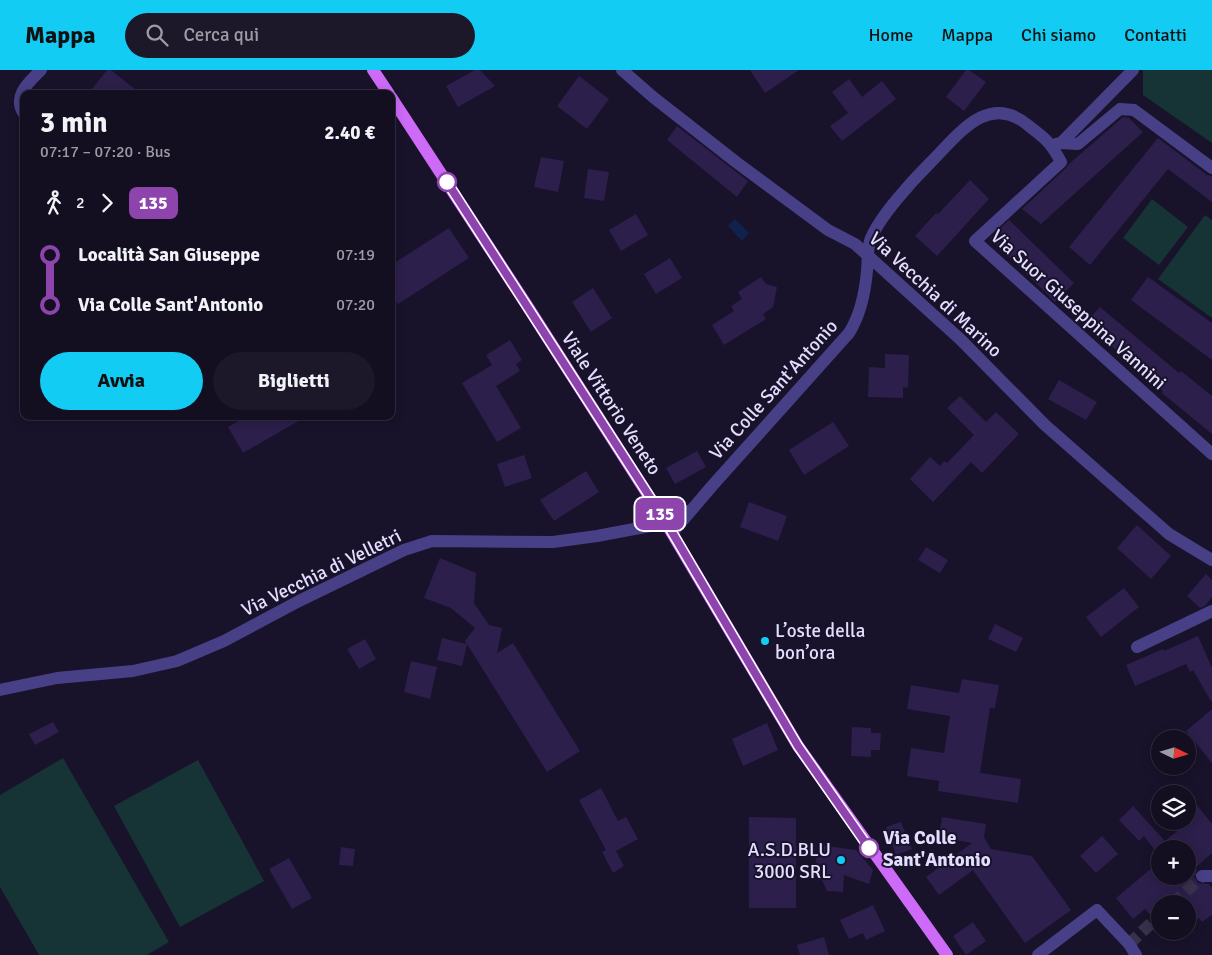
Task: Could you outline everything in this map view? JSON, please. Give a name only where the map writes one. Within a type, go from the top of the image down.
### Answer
[{"type":"main road","points":[[373,70],[386,90]]},
{"type":"main road","name":"Viale Vittorio Veneto","points":[[395,103],[669,528],[798,746],[947,955]]},
{"type":"street","points":[[23,90],[40,70]]},
{"type":"street","name":"Via Vecchia di Marino","points":[[622,70],[653,97],[736,162],[828,230],[855,244],[960,340],[1059,438],[1169,534],[1212,560]]},
{"type":"street","points":[[1056,144],[1133,70]]},
{"type":"street","points":[[868,256],[870,240],[876,227],[920,173],[960,133],[980,117],[993,113],[1006,112],[1014,115],[1056,144],[1078,144],[1120,109],[1134,110],[1212,168]]},
{"type":"street","name":"Via Suor Giuseppina Vannini","points":[[1056,144],[1061,162],[975,241],[1212,454]]},
{"type":"street","name":"Via Colle Sant'Antonio","points":[[669,528],[694,507],[849,333],[858,316],[864,295],[868,256]]},
{"type":"street","name":"Via Vecchia di Velletri","points":[[0,690],[57,678],[134,671],[183,659],[224,641],[299,601],[404,550],[432,540],[553,542],[669,528]]},
{"type":"street","points":[[1137,647],[1212,611]]},
{"type":"street","points":[[1038,955],[1098,910],[1129,944],[1136,955]]},
{"type":"green space","points":[[1143,70],[1212,70],[1212,143],[1143,95]]},
{"type":"green space","points":[[1152,199],[1188,227],[1159,265],[1123,238]]},
{"type":"green space","points":[[1205,215],[1212,220],[1212,318],[1158,279]]},
{"type":"green space","points":[[63,758],[169,942],[147,955],[39,955],[0,887],[0,795]]},
{"type":"green space","points":[[198,760],[264,881],[180,927],[114,806]]},
{"type":"water","points":[[735,219],[749,233],[742,241],[728,226]]},
{"type":"building","points":[[107,70],[111,70],[136,90],[93,90],[92,89]]},
{"type":"building","points":[[475,70],[480,70],[495,86],[458,107],[446,86]]},
{"type":"building","points":[[750,70],[799,70],[765,93]]},
{"type":"building","points":[[966,70],[969,70],[986,82],[964,111],[946,97]]},
{"type":"building","points":[[579,76],[609,99],[587,129],[557,106]]},
{"type":"building","points":[[849,79],[862,97],[882,81],[896,99],[842,141],[830,126],[848,113],[832,92]]},
{"type":"building","points":[[1123,117],[1129,118],[1143,132],[1041,224],[1022,209],[1069,164]]},
{"type":"building","points":[[677,126],[748,181],[737,197],[667,140]]},
{"type":"building","points":[[1158,138],[1207,175],[1212,176],[1212,202],[1168,169],[1090,265],[1069,247]]},
{"type":"building","points":[[541,157],[564,161],[558,192],[534,187]]},
{"type":"building","points":[[588,169],[609,172],[604,201],[584,198]]},
{"type":"building","points":[[970,180],[989,199],[937,256],[915,236]]},
{"type":"building","points":[[636,214],[648,235],[621,251],[609,230]]},
{"type":"building","points":[[1009,220],[1074,283],[1055,302],[990,238]]},
{"type":"building","points":[[449,228],[469,258],[398,304],[395,299],[395,262]]},
{"type":"building","points":[[670,258],[682,278],[656,294],[644,274]]},
{"type":"building","points":[[761,277],[766,284],[777,287],[773,307],[763,314],[766,319],[724,345],[712,325],[734,311],[731,306],[742,299],[738,292]]},
{"type":"building","points":[[1148,277],[1212,323],[1212,360],[1131,300]]},
{"type":"building","points":[[593,288],[612,318],[591,332],[572,302]]},
{"type":"building","points":[[1100,307],[1179,373],[1181,371],[1212,396],[1212,434],[1162,393],[1163,391],[1085,323]]},
{"type":"building","points":[[510,340],[522,360],[516,364],[520,371],[496,386],[521,428],[497,442],[462,383],[492,365],[486,355]]},
{"type":"building","points":[[885,354],[909,355],[908,388],[903,387],[903,398],[868,397],[869,367],[885,368]]},
{"type":"building","points":[[1059,380],[1097,402],[1086,420],[1048,399]]},
{"type":"building","points":[[960,396],[986,422],[996,412],[1019,434],[982,473],[971,462],[933,502],[910,479],[930,457],[940,466],[944,461],[947,463],[974,435],[947,408]]},
{"type":"building","points":[[240,420],[300,420],[243,453],[228,427]]},
{"type":"building","points":[[833,422],[849,446],[804,475],[789,450]]},
{"type":"building","points":[[697,451],[706,467],[675,484],[666,468]]},
{"type":"building","points":[[524,455],[532,478],[505,487],[497,464]]},
{"type":"building","points":[[586,471],[599,492],[554,521],[540,500]]},
{"type":"building","points":[[749,502],[787,516],[778,541],[740,527]]},
{"type":"building","points":[[1137,525],[1171,556],[1151,579],[1117,548]]},
{"type":"building","points":[[926,547],[948,560],[940,573],[918,560]]},
{"type":"building","points":[[440,558],[476,573],[474,603],[489,625],[502,628],[497,653],[513,643],[580,751],[547,772],[467,644],[462,666],[437,660],[442,638],[466,644],[465,641],[475,628],[451,608],[424,598]]},
{"type":"building","points":[[1206,574],[1212,580],[1212,597],[1205,606],[1200,608],[1187,596]]},
{"type":"building","points":[[1124,588],[1139,607],[1101,637],[1086,617]]},
{"type":"building","points":[[995,624],[1023,638],[1016,652],[988,639]]},
{"type":"building","points":[[1198,636],[1212,668],[1212,703],[1193,670],[1190,672],[1186,664],[1135,686],[1126,665]]},
{"type":"building","points":[[365,639],[376,659],[359,669],[347,649]]},
{"type":"building","points":[[411,661],[437,667],[430,699],[404,692]]},
{"type":"building","points":[[962,679],[999,685],[995,708],[990,708],[980,773],[1021,779],[1018,803],[938,791],[939,781],[907,776],[911,748],[944,753],[950,716],[907,709],[911,685],[959,693]]},
{"type":"building","points":[[1212,709],[1212,763],[1196,743],[1196,730],[1187,730]]},
{"type":"building","points":[[53,722],[59,732],[35,745],[29,734]]},
{"type":"building","points":[[767,723],[778,750],[743,766],[732,739]]},
{"type":"building","points":[[852,727],[871,728],[871,733],[881,733],[880,750],[871,750],[871,757],[851,756]]},
{"type":"building","points":[[601,788],[618,821],[626,817],[638,839],[616,851],[624,866],[613,873],[602,852],[606,850],[579,800]]},
{"type":"building","points":[[1196,804],[1212,824],[1212,853],[1196,867],[1196,840],[1166,840],[1178,830],[1196,830]]},
{"type":"building","points":[[1133,806],[1151,826],[1151,830],[1155,830],[1164,840],[1151,840],[1151,845],[1144,836],[1139,841],[1119,820]]},
{"type":"building","points":[[749,817],[796,818],[796,908],[749,908]]},
{"type":"building","points":[[942,817],[986,824],[984,837],[991,849],[1032,856],[1071,910],[1025,943],[973,870],[939,895],[926,877],[972,843],[939,837]]},
{"type":"building","points":[[901,822],[912,849],[896,855],[886,827]]},
{"type":"building","points":[[1102,836],[1118,854],[1096,873],[1080,856]]},
{"type":"building","name":"A.S.D.BLU 3000 SRL","points":[[819,845],[856,850],[873,870],[869,884],[844,875],[843,892],[827,891],[815,865]]},
{"type":"building","points":[[341,847],[355,849],[353,866],[339,865]]},
{"type":"building","points":[[289,858],[312,898],[292,909],[269,869]]},
{"type":"building","points":[[1151,869],[1151,885],[1196,885],[1196,880],[1198,883],[1209,884],[1212,888],[1212,915],[1202,922],[1199,918],[1196,920],[1196,895],[1151,895],[1151,916],[1145,909],[1133,919],[1116,898]]},
{"type":"building","points":[[873,905],[885,931],[866,940],[863,933],[849,939],[840,920]]},
{"type":"building","points":[[973,922],[986,941],[966,955],[953,936]]},
{"type":"building","points":[[824,937],[829,955],[800,955],[797,945]]},
{"type":"tunnel","points":[[1182,895],[1202,876]]},
{"type":"tunnel","points":[[1129,944],[1151,923]]},
{"type":"bus line","name":"135","points":[[447,182],[666,522],[798,746],[869,848]]},
{"type":"place","name":"L’oste della bon’ora","points":[[765,641]]},
{"type":"place","name":"Via Colle Sant'Antonio","points":[[869,848]]},
{"type":"place","name":"A.S.D.BLU 3000 SRL","points":[[841,860]]}]
